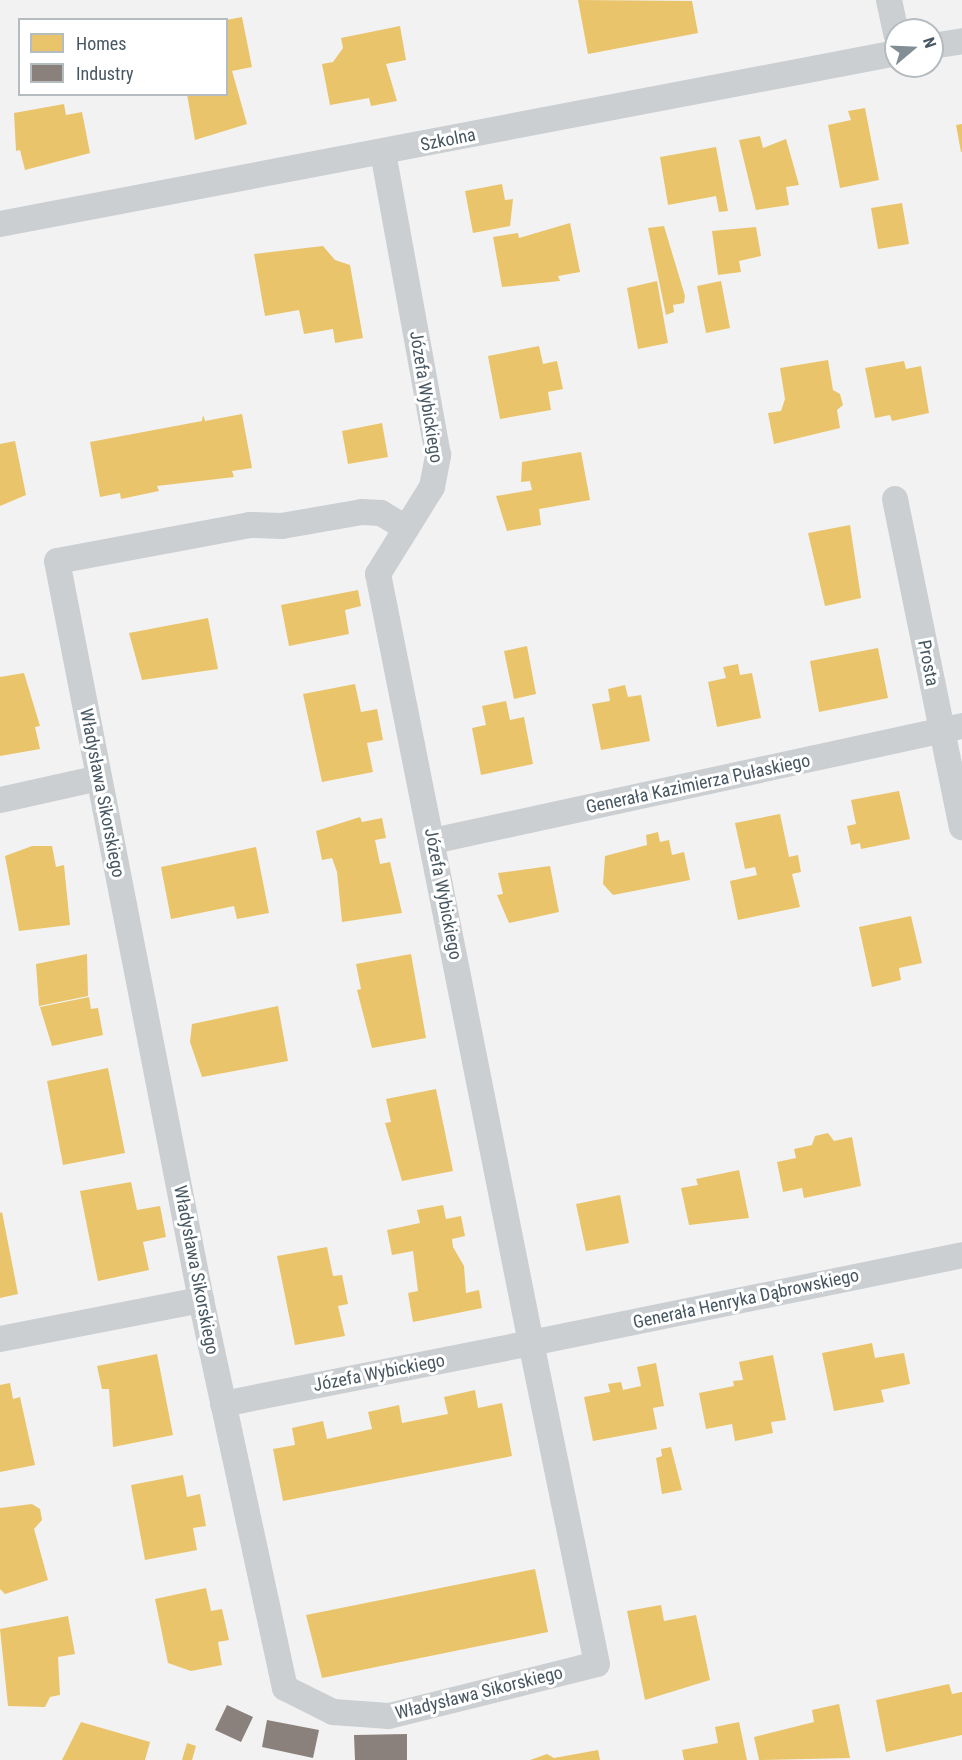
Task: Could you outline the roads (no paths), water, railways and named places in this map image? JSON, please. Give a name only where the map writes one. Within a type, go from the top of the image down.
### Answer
[{"type":"street","points":[[889,0],[893,18]]},
{"type":"street","points":[[944,44],[962,41]]},
{"type":"street","name":"Szkolna","points":[[0,224],[884,55]]},
{"type":"street","name":"Józefa Wybickiego","points":[[223,1404],[531,1343],[378,574],[432,487],[438,455],[383,152]]},
{"type":"street","name":"Prosta","points":[[895,499],[952,728],[962,827]]},
{"type":"street","name":"Władysława Sikorskiego","points":[[406,528],[381,513],[362,512],[282,526],[250,525],[57,561],[201,1300],[285,1688],[333,1712],[389,1716],[597,1664],[531,1343]]},
{"type":"street","name":"Generała Kazimierza Pułaskiego","points":[[433,842],[952,728]]},
{"type":"street","points":[[0,800],[99,778]]},
{"type":"street","name":"Generała Henryka Dąbrowskiego","points":[[531,1343],[962,1255]]},
{"type":"street","points":[[0,1339],[201,1300]]}]
